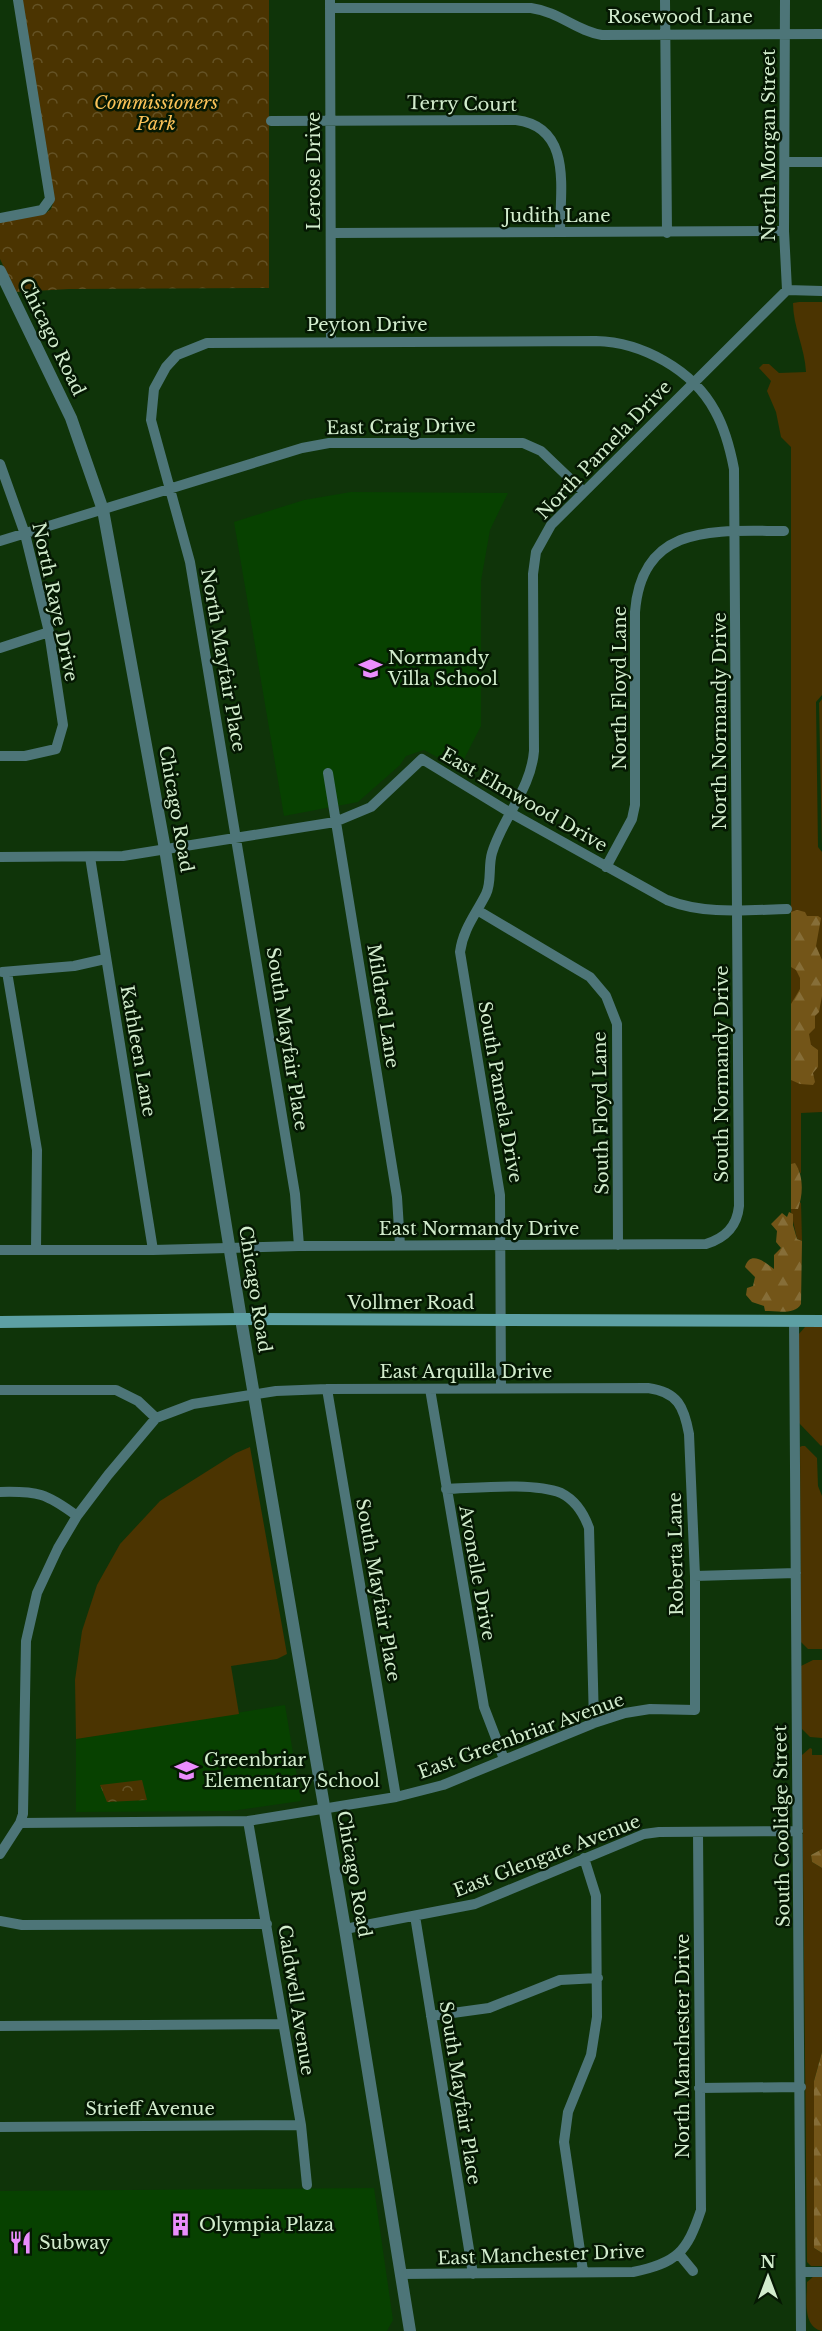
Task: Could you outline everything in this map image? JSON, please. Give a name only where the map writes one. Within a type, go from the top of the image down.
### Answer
[{"type":"main road","name":"Vollmer Road","points":[[0,1322],[241,1319],[822,1321]]},
{"type":"street","points":[[0,218],[42,210],[50,199],[18,0]]},
{"type":"street","points":[[665,0],[667,233]]},
{"type":"street","name":"North Morgan Street","points":[[785,0],[784,231],[787,290]]},
{"type":"street","name":"Rosewood Lane","points":[[330,4],[531,8],[556,13],[592,33],[822,34]]},
{"type":"street","name":"Lerose Drive","points":[[330,4],[331,342]]},
{"type":"street","name":"Terry Court","points":[[271,121],[516,120],[533,124],[550,137],[558,153],[560,232]]},
{"type":"street","points":[[786,162],[822,162]]},
{"type":"street","name":"Judith Lane","points":[[331,233],[784,231]]},
{"type":"street","name":"Chicago Road","points":[[0,271],[71,418],[103,510],[165,849],[253,1394],[345,1929],[410,2331]]},
{"type":"street","points":[[787,290],[822,291]]},
{"type":"street","name":"North Pamela Drive","points":[[509,812],[525,785],[533,758],[533,574],[536,552],[551,525],[787,290]]},
{"type":"street","name":"Peyton Drive","points":[[171,488],[151,413],[154,389],[166,367],[177,355],[207,343],[612,342],[632,346],[657,357],[692,383]]},
{"type":"street","name":"North Normandy Drive","points":[[692,383],[715,409],[730,447],[735,475],[737,910]]},
{"type":"street","name":"East Craig Drive","points":[[0,541],[319,444],[523,443],[541,450],[584,492]]},
{"type":"street","name":"North Raye Drive","points":[[0,464],[25,534],[49,632],[63,725],[56,749],[25,756],[0,756]]},
{"type":"street","name":"North Mayfair Place","points":[[171,488],[190,562],[236,838]]},
{"type":"street","points":[[735,531],[784,531]]},
{"type":"street","name":"North Floyd Lane","points":[[606,867],[632,819],[635,805],[635,612],[641,582],[653,560],[678,541],[698,533],[735,531]]},
{"type":"street","points":[[0,648],[49,632]]},
{"type":"street","name":"East Elmwood Drive","points":[[0,857],[123,856],[335,822],[371,807],[422,759],[509,812],[680,906],[711,910],[787,909]]},
{"type":"street","name":"Mildred Lane","points":[[328,773],[397,1197],[400,1245]]},
{"type":"street","name":"South Pamela Drive","points":[[501,1388],[501,1196],[461,961],[462,939],[488,891],[491,855],[509,812]]},
{"type":"street","name":"South Mayfair Place","points":[[236,838],[295,1194],[298,1246]]},
{"type":"street","name":"Kathleen Lane","points":[[90,857],[153,1250]]},
{"type":"street","name":"South Floyd Lane","points":[[477,910],[579,969],[598,984],[606,996],[617,1024],[618,1245]]},
{"type":"street","name":"South Normandy Drive","points":[[725,1235],[737,1218],[739,1206],[737,910]]},
{"type":"street","points":[[36,1250],[37,1150],[4,972],[74,966],[105,959]]},
{"type":"street","name":"East Normandy Drive","points":[[0,1250],[705,1244],[725,1235]]},
{"type":"street","name":"South Coolidge Street","points":[[794,1321],[801,2331]]},
{"type":"street","name":"East Arquilla Drive","points":[[156,1418],[181,1407],[253,1394],[327,1389],[648,1388],[665,1392],[676,1400]]},
{"type":"street","name":"South Mayfair Place","points":[[327,1389],[396,1797]]},
{"type":"street","name":"Avonelle Drive","points":[[430,1389],[484,1707],[504,1759]]},
{"type":"street","points":[[0,1390],[116,1390],[138,1401],[156,1418],[77,1516],[58,1548],[37,1593],[26,1641],[24,1806],[20,1823],[0,1854]]},
{"type":"street","name":"Roberta Lane","points":[[676,1400],[684,1411],[689,1434],[694,1576],[694,1710]]},
{"type":"street","points":[[446,1488],[538,1488],[562,1494],[584,1514],[589,1528],[594,1723]]},
{"type":"street","points":[[0,1492],[39,1493],[58,1502],[77,1516]]},
{"type":"street","points":[[694,1576],[796,1573]]},
{"type":"street","name":"East Greenbriar Avenue","points":[[20,1823],[248,1821],[324,1810],[396,1797],[443,1785],[594,1723],[625,1713],[650,1709],[694,1710]]},
{"type":"street","name":"Caldwell Avenue","points":[[248,1821],[301,2125],[307,2185]]},
{"type":"street","name":"East Glengate Avenue","points":[[345,1929],[475,1904],[644,1834],[798,1831]]},
{"type":"street","name":"North Manchester Drive","points":[[679,2254],[692,2236],[701,2210],[698,1833]]},
{"type":"street","points":[[583,2271],[566,2163],[565,2133],[568,2112],[591,2055],[597,2017],[596,1896],[584,1858]]},
{"type":"street","name":"South Mayfair Place","points":[[415,1917],[473,2274]]},
{"type":"street","points":[[0,1921],[22,1925],[267,1924]]},
{"type":"street","points":[[431,2016],[489,2008],[560,1980],[598,1978]]},
{"type":"street","points":[[0,2026],[283,2024]]},
{"type":"street","points":[[699,2088],[801,2088]]},
{"type":"street","name":"Strieff Avenue","points":[[0,2127],[301,2125]]},
{"type":"street","points":[[679,2254],[693,2271]]},
{"type":"street","name":"East Manchester Drive","points":[[400,2274],[633,2272],[656,2268],[679,2254]]},
{"type":"street","points":[[801,2272],[822,2272]]},
{"type":"shaded area","name":"Normandy Villa School","points":[[351,492],[508,493],[490,530],[481,581],[481,726],[459,769],[424,750],[406,756],[400,765],[358,802],[284,816],[234,522],[304,500]]},
{"type":"shaded area","name":"Greenbriar Elementary School","points":[[285,1705],[301,1801],[231,1811],[76,1812],[76,1739]]},
{"type":"shaded area","name":"Olympia Plaza","points":[[374,2188],[393,2320],[387,2331],[0,2331],[0,2191]]},
{"type":"green space","name":"Commissioners Park","points":[[22,0],[269,0],[269,288],[69,289],[16,292],[0,259],[0,221],[46,213],[51,209],[54,200]]},
{"type":"green space","points":[[822,302],[822,695],[816,702],[818,847],[822,852],[822,1112],[801,1113],[801,1174],[795,1164],[791,1164],[791,447],[781,437],[776,412],[767,391],[771,381],[759,368],[763,364],[769,364],[779,373],[806,372],[793,303]]},
{"type":"green space","points":[[822,699],[822,848],[819,703]]},
{"type":"green space","points":[[797,910],[805,912],[807,916],[821,918],[816,946],[822,960],[822,996],[819,1012],[815,1016],[815,1028],[809,1034],[811,1045],[818,1050],[818,1067],[813,1073],[815,1082],[813,1085],[800,1084],[791,1080],[791,1004],[800,989],[800,978],[796,970],[791,967],[791,912]]},
{"type":"green space","points":[[795,1163],[800,1174],[802,1192],[798,1209],[791,1209],[791,1164]]},
{"type":"green space","points":[[801,1202],[802,1241],[797,1239],[791,1212],[791,1209],[796,1209]]},
{"type":"green space","points":[[789,1212],[793,1214],[797,1239],[802,1241],[801,1304],[795,1310],[790,1311],[765,1311],[764,1306],[752,1302],[746,1295],[747,1288],[753,1286],[755,1277],[745,1267],[750,1259],[754,1258],[774,1269],[774,1255],[781,1248],[776,1242],[777,1231],[771,1224],[782,1213],[787,1217]]},
{"type":"green space","points":[[822,1326],[821,1446],[799,1423],[798,1335],[805,1327]]},
{"type":"green space","points":[[805,1446],[817,1458],[818,1486],[822,1496],[822,1649],[808,1649],[801,1642],[800,1447]]},
{"type":"green space","points":[[250,1447],[287,1654],[277,1659],[231,1666],[239,1714],[76,1739],[75,1680],[82,1631],[97,1585],[120,1544],[160,1501],[236,1453]]},
{"type":"green space","points":[[813,1660],[822,1660],[822,1738],[810,1737],[802,1729],[801,1666]]},
{"type":"green space","points":[[810,1748],[812,1755],[822,1755],[822,1849],[811,1855],[812,1862],[822,1868],[822,2052],[814,2081],[814,2248],[822,2253],[822,2266],[811,2266],[807,2262],[802,1755]]},
{"type":"green space","points":[[142,1780],[147,1800],[107,1802],[100,1785]]},
{"type":"green space","points":[[822,1849],[822,1868],[812,1862],[811,1855]]},
{"type":"green space","points":[[822,2052],[822,2253],[814,2248],[814,2081]]},
{"type":"green space","points":[[814,2276],[822,2276],[822,2331],[811,2324],[808,2318],[807,2282]]},
{"type":"place","name":"Normandy Villa School","points":[[370,668]]},
{"type":"place","name":"Greenbriar Elementary School","points":[[186,1770]]},
{"type":"place","name":"Olympia Plaza","points":[[181,2225]]},
{"type":"place","name":"Subway","points":[[21,2243]]}]
